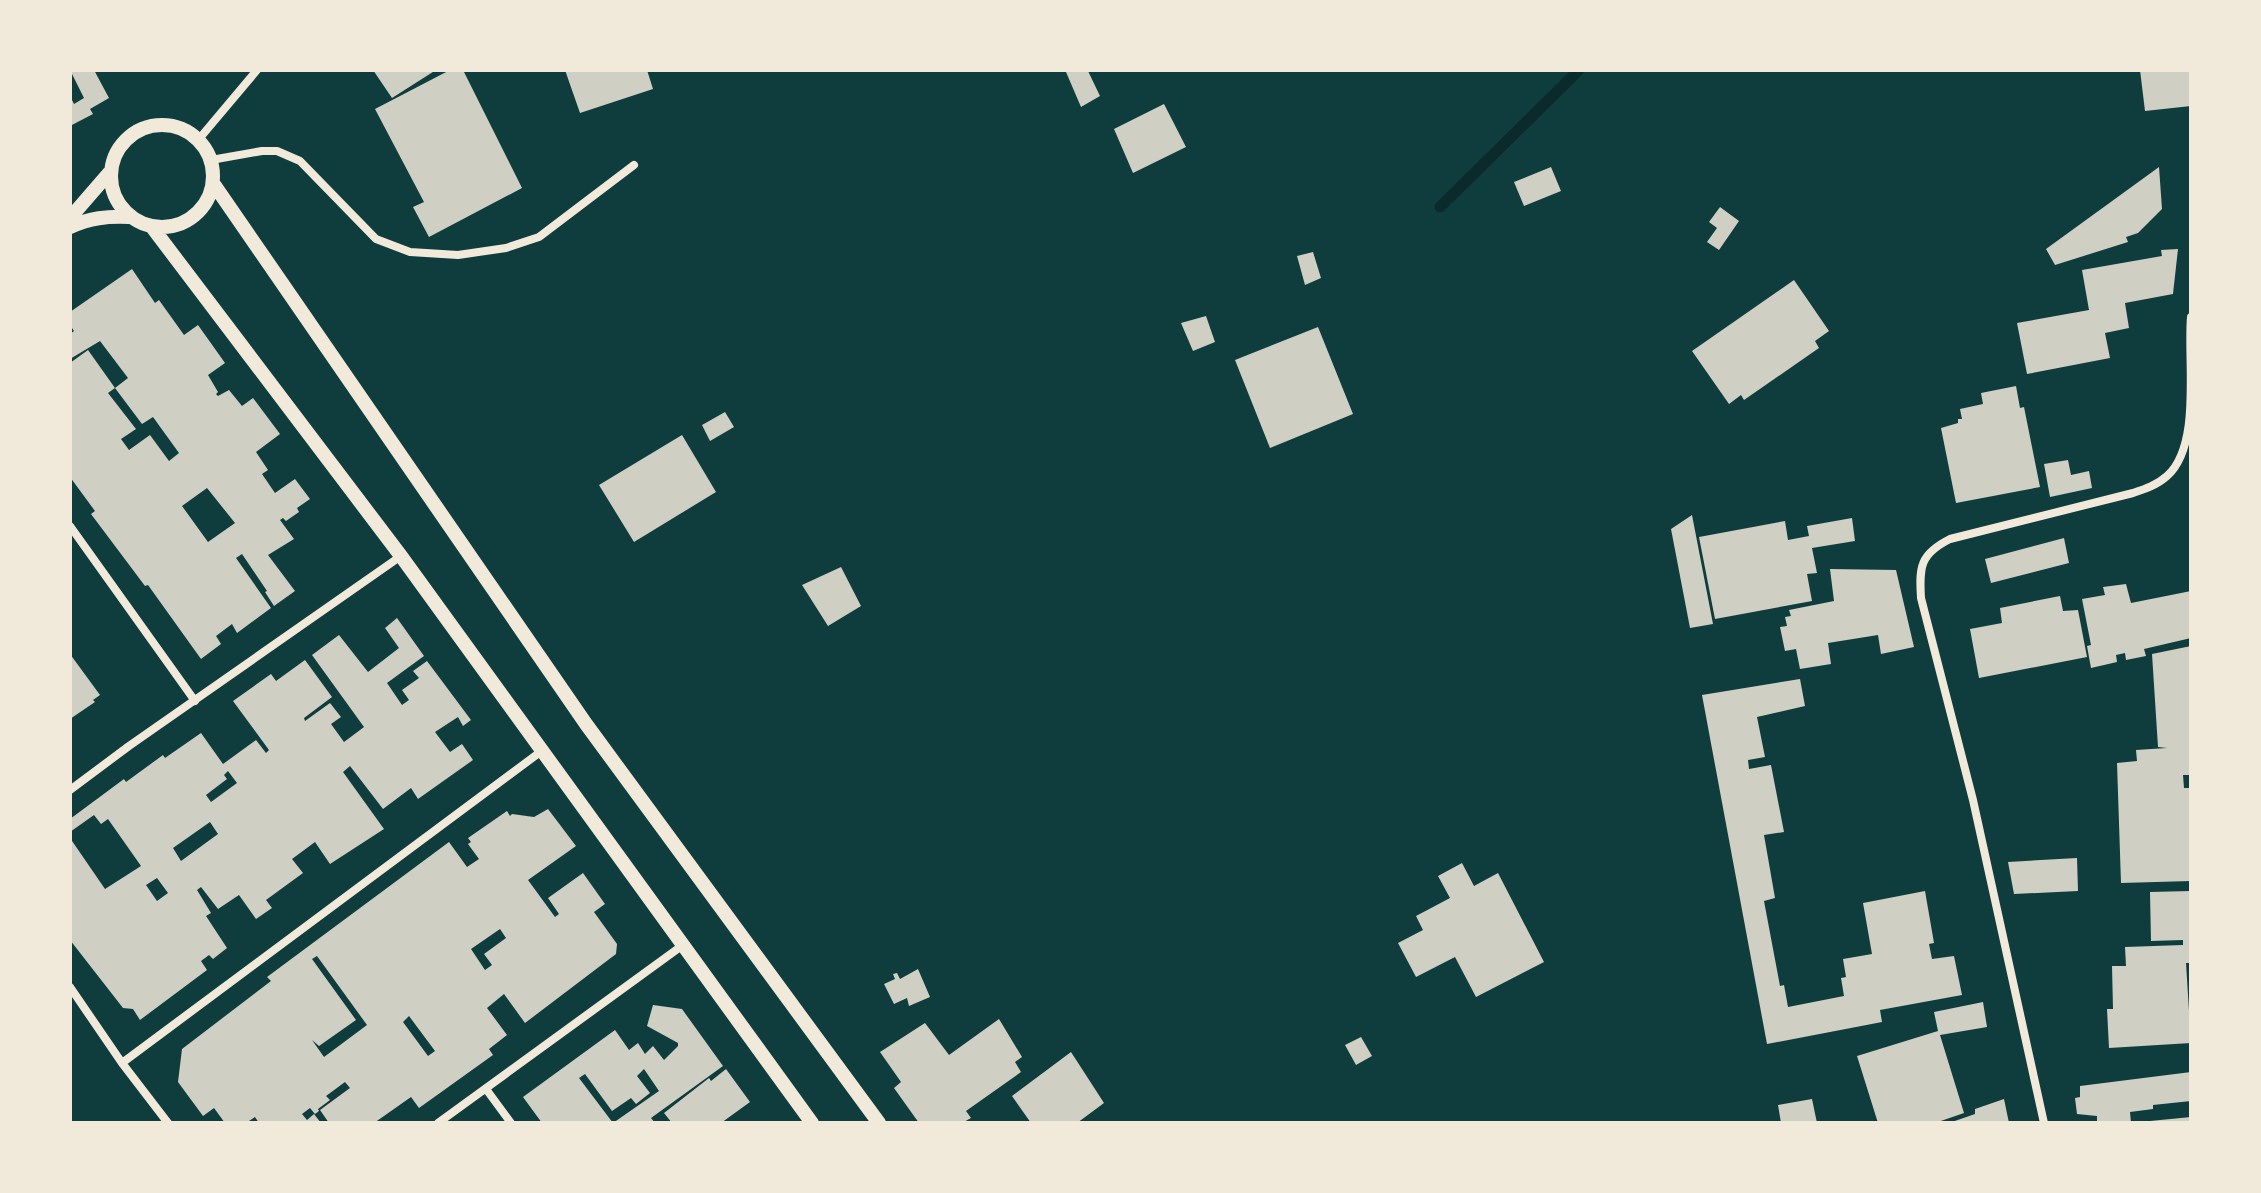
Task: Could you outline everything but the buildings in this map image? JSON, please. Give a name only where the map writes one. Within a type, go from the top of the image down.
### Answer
[{"type":"street","points":[[199,139],[257,70]]},
{"type":"street","points":[[70,218],[109,173],[116,150],[132,132],[154,124],[179,126],[199,139],[211,160],[213,183],[207,202],[192,218],[173,227],[152,227],[129,217],[110,216],[89,219],[70,227]]},
{"type":"street","points":[[211,160],[277,151],[300,161],[376,239],[410,252],[458,255],[506,248],[539,237],[634,165]]},
{"type":"street","points":[[109,173],[114,197],[129,217]]},
{"type":"street","points":[[213,183],[586,724],[879,1123]]},
{"type":"street","points":[[152,227],[401,556],[812,1123]]},
{"type":"street","points":[[2044,1123],[1973,800],[1921,598],[1920,578],[1924,559],[1934,547],[1950,539],[2133,493],[2156,485],[2168,476],[2184,452],[2188,428],[2191,317]]},
{"type":"street","points":[[70,526],[195,701]]},
{"type":"street","points":[[70,790],[401,556]]},
{"type":"street","points":[[122,1063],[543,750]]},
{"type":"street","points":[[438,1123],[683,945]]},
{"type":"street","points":[[70,987],[168,1123]]},
{"type":"street","points":[[486,1089],[511,1123]]},
{"type":"waterway","points":[[1440,207],[1579,70]]}]
